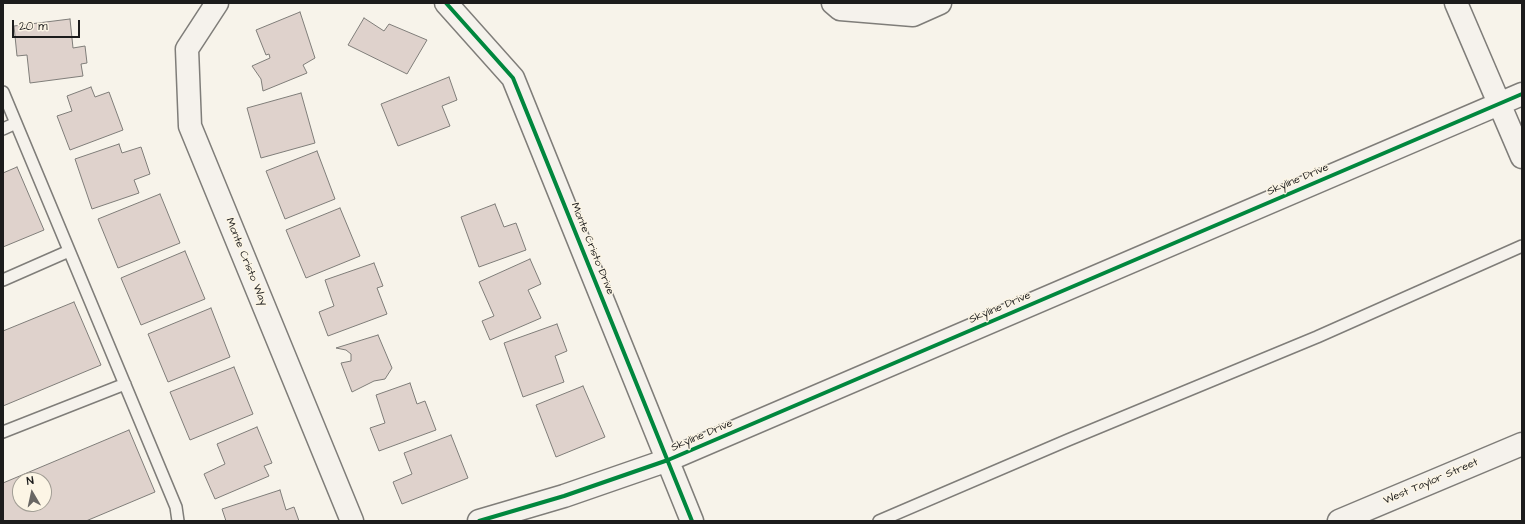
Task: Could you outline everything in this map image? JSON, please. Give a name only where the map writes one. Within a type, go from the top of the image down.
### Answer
[{"type":"street","name":"Monte Cristo Way","points":[[217,3],[187,49],[190,126],[352,521]]},
{"type":"street","name":"Monte Cristo Drive","points":[[446,3],[514,78],[692,521]]},
{"type":"street","points":[[834,3],[840,10],[913,15],[940,3]]},
{"type":"street","points":[[1456,3],[1522,157]]},
{"type":"street","name":"Skyline Drive","points":[[479,521],[526,514],[564,496],[668,460],[1522,94]]},
{"type":"street","name":"West Taylor Street","points":[[1339,521],[1522,444]]},
{"type":"lane","points":[[3,92],[176,507],[178,521]]},
{"type":"lane","points":[[3,129],[16,124]]},
{"type":"lane","points":[[879,521],[1068,440],[1317,337],[1522,246]]},
{"type":"lane","points":[[3,280],[69,251]]},
{"type":"lane","points":[[3,432],[125,384]]},
{"type":"building","points":[[300,12],[315,58],[303,65],[307,73],[263,91],[261,79],[252,66],[270,58],[269,54],[266,55],[256,30]]},
{"type":"building","points":[[364,18],[384,31],[389,24],[427,40],[407,74],[348,45]]},
{"type":"building","points":[[70,19],[73,48],[85,46],[87,63],[81,64],[83,76],[30,83],[27,55],[17,56],[14,26]]},
{"type":"building","points":[[449,77],[457,100],[442,106],[450,126],[398,146],[381,104]]},
{"type":"building","points":[[91,87],[95,97],[109,92],[123,130],[70,150],[57,116],[72,111],[67,96]]},
{"type":"building","points":[[301,93],[315,143],[261,158],[247,108]]},
{"type":"building","points":[[119,144],[122,153],[141,147],[150,174],[134,180],[139,193],[92,209],[75,159]]},
{"type":"building","points":[[317,151],[335,199],[285,219],[266,171]]},
{"type":"building","points":[[17,167],[44,230],[3,247],[3,173]]},
{"type":"building","points":[[160,194],[180,243],[118,268],[98,219]]},
{"type":"building","points":[[495,204],[504,227],[516,223],[526,250],[479,267],[461,217]]},
{"type":"building","points":[[340,208],[360,256],[306,278],[286,230]]},
{"type":"building","points":[[185,251],[205,299],[141,325],[121,278]]},
{"type":"building","points":[[530,259],[541,284],[528,290],[541,318],[490,340],[482,321],[494,316],[479,282]]},
{"type":"building","points":[[374,263],[383,286],[377,288],[387,314],[328,336],[319,312],[334,306],[325,280]]},
{"type":"building","points":[[74,302],[101,365],[3,406],[3,331]]},
{"type":"building","points":[[211,308],[230,357],[168,382],[148,334]]},
{"type":"building","points":[[557,324],[567,351],[555,356],[564,382],[523,397],[504,343]]},
{"type":"building","points":[[378,335],[392,368],[385,379],[374,381],[352,392],[341,363],[351,361],[351,354],[346,350],[336,348]]},
{"type":"building","points":[[234,367],[253,414],[190,440],[170,392]]},
{"type":"building","points":[[410,383],[417,404],[425,401],[436,430],[379,451],[370,428],[385,423],[376,395]]},
{"type":"building","points":[[583,386],[605,437],[556,457],[536,405]]},
{"type":"building","points":[[257,427],[272,463],[264,466],[269,476],[215,499],[204,474],[225,464],[217,444]]},
{"type":"building","points":[[129,430],[155,492],[86,521],[3,521],[3,483],[12,479],[12,512],[52,512],[52,472],[29,472]]},
{"type":"building","points":[[451,435],[468,478],[402,504],[393,482],[412,474],[404,453]]},
{"type":"building","points":[[280,490],[286,510],[294,507],[299,521],[226,521],[222,509]]},
{"type":"cycle path","points":[[446,3],[513,78],[692,521]]},
{"type":"cycle path","points":[[479,521],[564,496],[668,460],[1522,94]]}]
